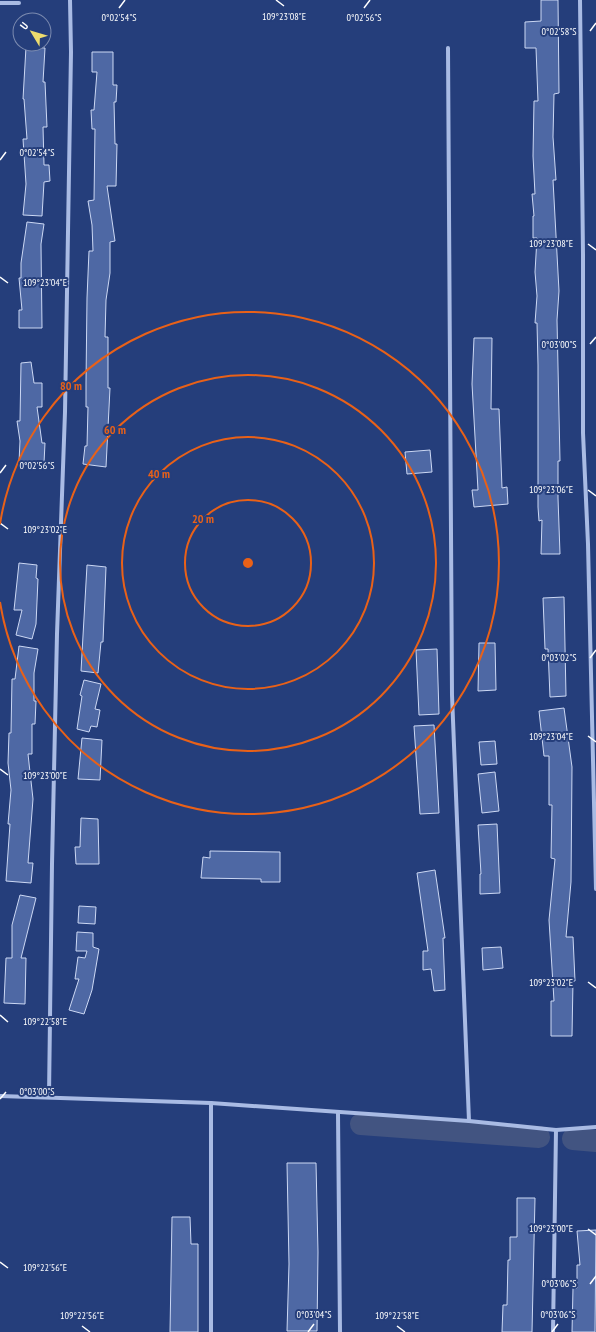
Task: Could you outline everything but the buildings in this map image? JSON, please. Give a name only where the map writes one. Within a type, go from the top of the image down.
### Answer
[{"type":"street","points":[[49,1096],[57,650],[65,412],[71,52],[70,0]]},
{"type":"street","points":[[580,0],[583,254],[583,433],[588,544],[596,889]]},
{"type":"street","points":[[0,3],[19,3]]},
{"type":"street","points":[[448,48],[452,695],[469,1121]]},
{"type":"street","points":[[0,1096],[49,1096],[211,1103],[469,1121],[556,1130],[596,1127]]},
{"type":"street","points":[[211,1103],[211,1332]]},
{"type":"street","points":[[338,1113],[340,1332]]},
{"type":"street","points":[[553,1332],[556,1130]]},
{"type":"waterway","points":[[361,1124],[539,1137]]},
{"type":"waterway","points":[[573,1139],[596,1141]]}]
